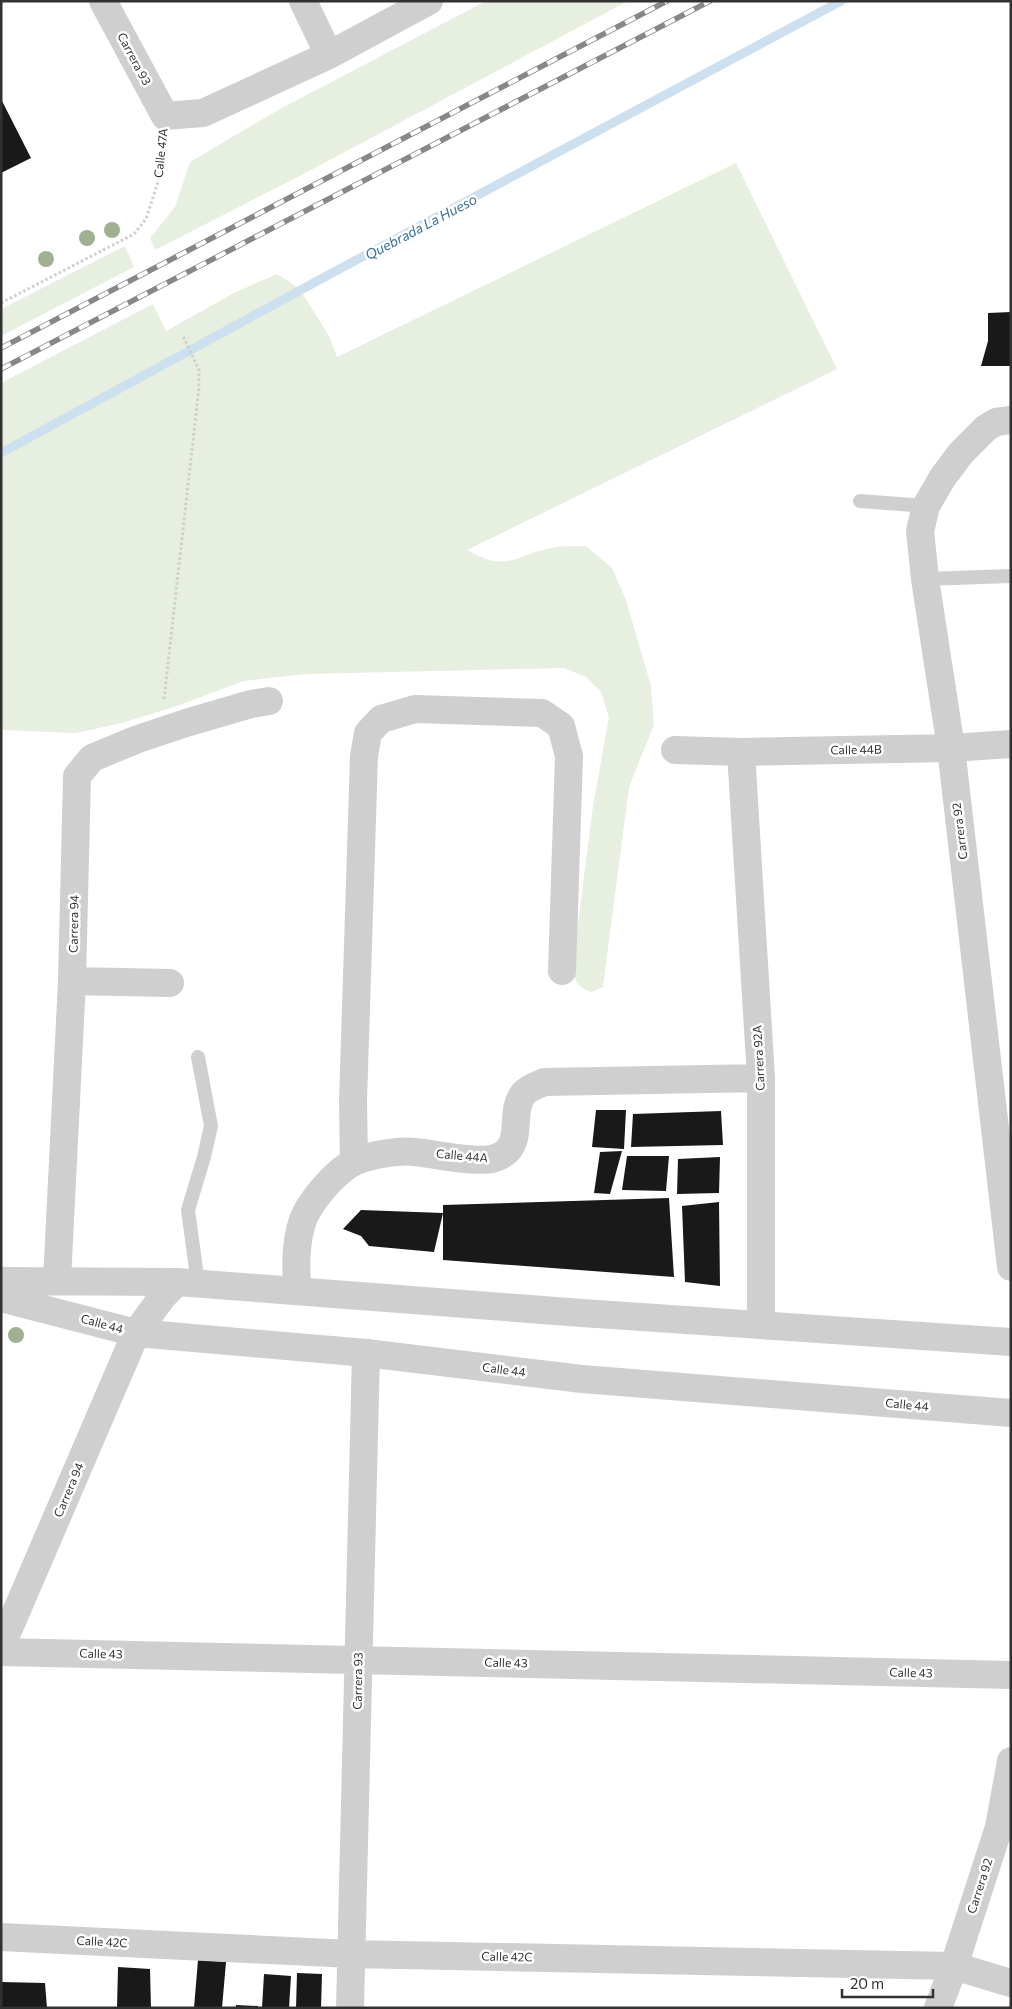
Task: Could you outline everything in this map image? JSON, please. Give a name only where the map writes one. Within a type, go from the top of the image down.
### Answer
[{"type":"street","name":"Carrera 93","points":[[103,1],[165,116]]},
{"type":"street","points":[[304,1],[329,55]]},
{"type":"street","name":"Calle 47A","points":[[165,116],[203,113],[329,55],[429,1]]},
{"type":"street","name":"Carrera 92","points":[[1003,421],[986,428],[961,453],[942,477],[926,506],[920,531],[1006,1177],[1011,1267]]},
{"type":"street","name":"Carrera 94","points":[[57,1281],[72,981],[77,776],[92,758],[161,731],[251,704],[269,701]]},
{"type":"street","points":[[354,1162],[353,1102],[364,756],[368,733],[381,719],[415,709],[542,713],[561,726],[569,756],[562,971]]},
{"type":"street","name":"Calle 44B","points":[[676,750],[741,752],[950,748],[1011,744]]},
{"type":"street","name":"Carrera 92A","points":[[741,752],[761,1078],[761,1326]]},
{"type":"street","points":[[72,981],[170,983]]},
{"type":"street","name":"Calle 44A","points":[[297,1291],[298,1242],[305,1214],[326,1185],[354,1162],[389,1154],[413,1152],[472,1159],[494,1159],[506,1151],[514,1141],[519,1105],[524,1094],[544,1082],[761,1078]]},
{"type":"street","points":[[1,1281],[187,1283],[761,1326],[1011,1342]]},
{"type":"street","name":"Carrera 94","points":[[1,1647],[136,1333],[162,1296],[187,1283]]},
{"type":"street","name":"Calle 44","points":[[1,1298],[136,1333],[366,1353],[582,1379],[1011,1413]]},
{"type":"street","name":"Carrera 93","points":[[350,2008],[366,1353]]},
{"type":"street","name":"Calle 43","points":[[1,1652],[1011,1675]]},
{"type":"street","name":"Carrera 92","points":[[938,2008],[954,1966],[999,1827],[1011,1761]]},
{"type":"street","name":"Calle 42C","points":[[1,1937],[351,1954],[954,1966],[1011,1983]]},
{"type":"lane","points":[[860,502],[926,506]]},
{"type":"lane","points":[[925,579],[1011,576]]},
{"type":"lane","points":[[187,1283],[188,1210],[204,1158],[211,1126],[198,1057]]},
{"type":"path","name":"Calle 47A","points":[[1,303],[134,234],[146,219],[158,182],[165,116]]},
{"type":"path","points":[[161,731],[199,370],[183,336]]},
{"type":"green space","points":[[486,1],[628,1],[311,170],[155,250],[150,238],[175,207],[190,162],[278,110]]},
{"type":"green space","points":[[736,163],[837,369],[467,550],[491,561],[501,562],[555,547],[586,546],[612,568],[626,600],[651,686],[654,725],[629,787],[603,987],[592,992],[584,989],[577,982],[572,971],[593,806],[609,717],[601,692],[586,677],[564,668],[306,674],[244,681],[174,707],[122,723],[76,733],[1,730],[1,383],[153,304],[166,331],[236,292],[277,274],[299,288],[329,336],[337,357]]},
{"type":"green space","points":[[125,246],[134,267],[1,336],[1,309]]},
{"type":"building","points":[[1,99],[31,158],[1,173]]},
{"type":"building","points":[[1011,312],[1011,366],[981,366],[988,341],[988,313]]},
{"type":"building","points":[[596,1110],[626,1110],[624,1149],[592,1147]]},
{"type":"building","points":[[721,1111],[723,1145],[631,1147],[633,1114]]},
{"type":"building","points":[[622,1151],[610,1194],[594,1193],[600,1152]]},
{"type":"building","points":[[627,1156],[669,1156],[666,1191],[622,1190]]},
{"type":"building","points":[[720,1157],[719,1193],[677,1194],[678,1159]]},
{"type":"building","points":[[669,1198],[674,1277],[443,1260],[443,1205]]},
{"type":"building","points":[[719,1202],[720,1286],[685,1282],[682,1206]]},
{"type":"building","points":[[361,1210],[443,1213],[434,1252],[369,1246],[361,1236],[343,1229]]},
{"type":"building","points":[[198,1960],[226,1962],[222,2008],[194,2008]]},
{"type":"building","points":[[118,1967],[150,1969],[151,2008],[117,2008]]},
{"type":"building","points":[[297,1973],[322,1974],[321,2008],[296,2008]]},
{"type":"building","points":[[264,1974],[291,1976],[289,2008],[262,2008]]},
{"type":"building","points":[[1,1982],[45,1983],[47,2008],[1,2008]]},
{"type":"building","points":[[236,2005],[258,2006],[258,2008],[236,2008]]},
{"type":"waterway","name":"Quebrada La Hueso","points":[[1,453],[332,273],[841,1]]},
{"type":"railway","points":[[1,348],[667,1]]},
{"type":"railway","points":[[1,369],[710,1]]}]
